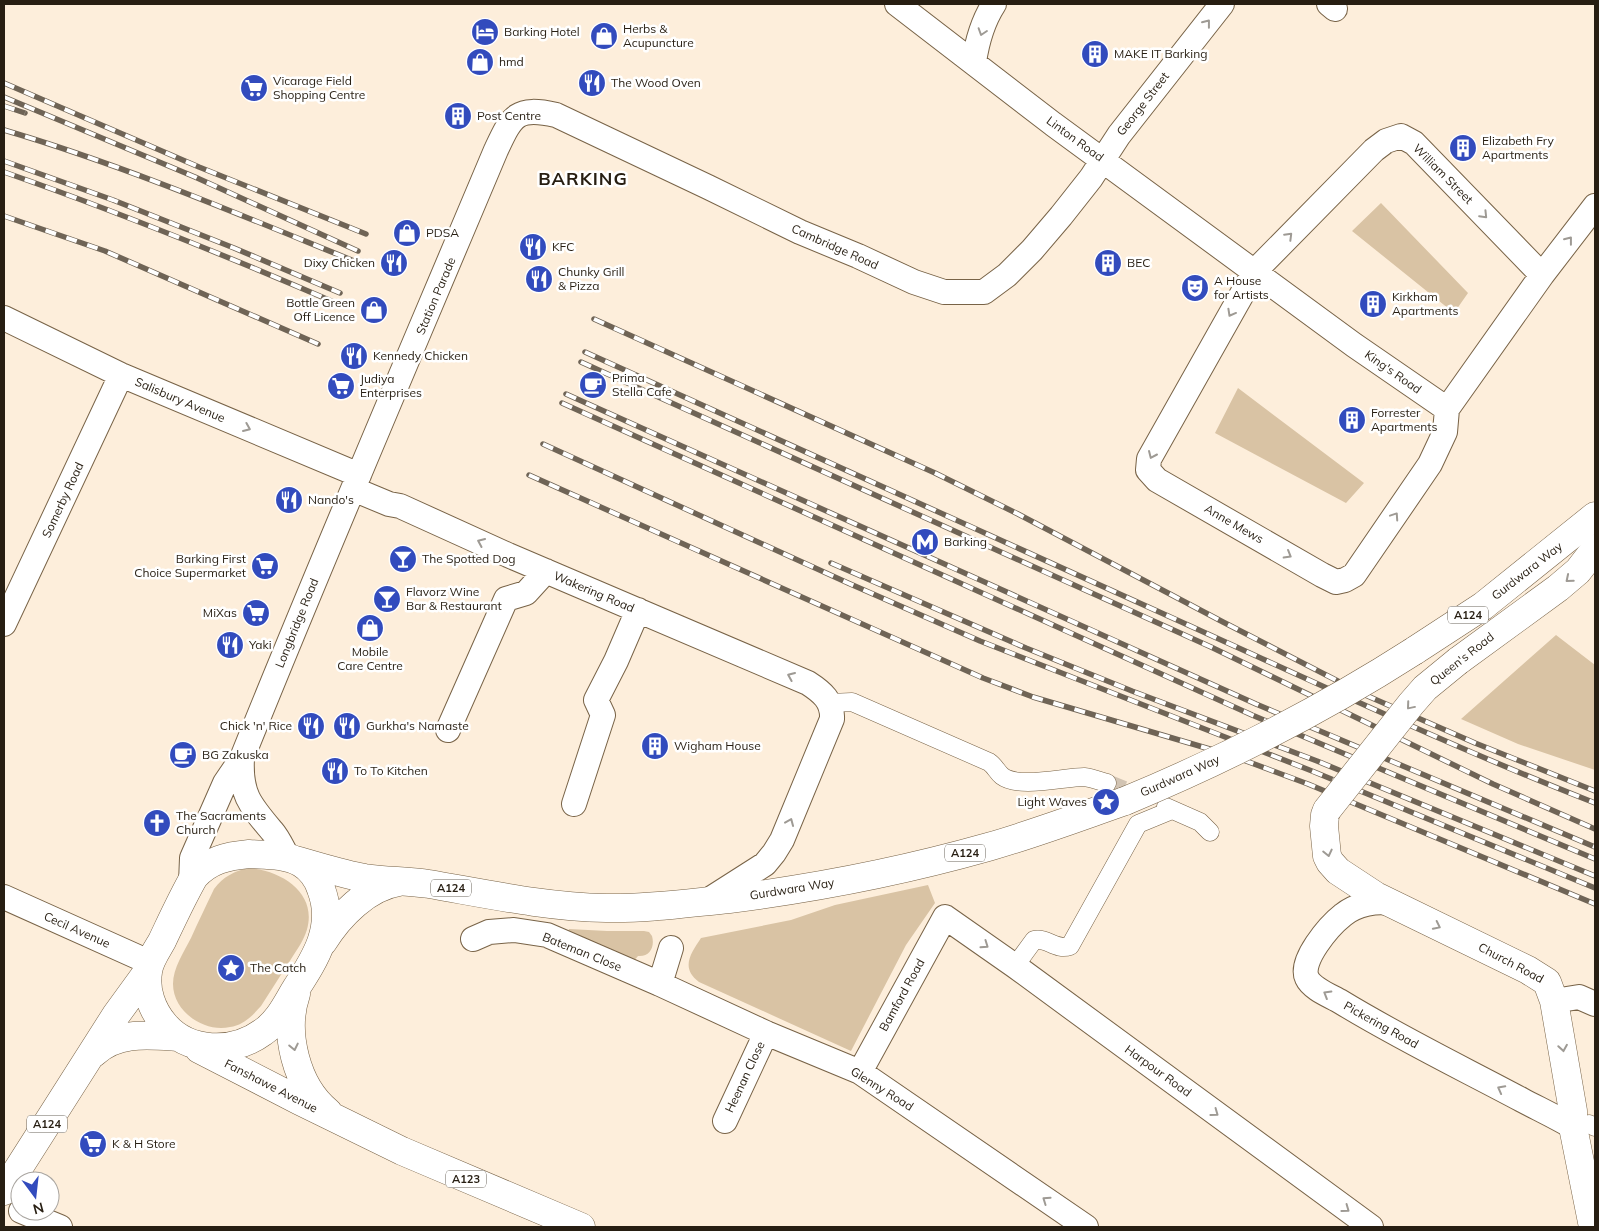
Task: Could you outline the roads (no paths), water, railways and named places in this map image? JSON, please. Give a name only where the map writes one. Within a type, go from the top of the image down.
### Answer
[{"type":"main road","name":"Gurdwara Way","points":[[149,967],[191,883],[200,870],[227,857],[249,854],[292,859],[350,875],[405,881],[539,902],[575,906],[653,907],[800,890],[908,868],[1055,826],[1116,792],[1198,770],[1287,726],[1350,691],[1483,606],[1595,516]]},
{"type":"main road","name":"Queen's Road","points":[[1327,810],[1411,704],[1458,661],[1558,588],[1578,571],[1595,549]]},
{"type":"main road","name":"Church Road","points":[[1327,810],[1324,826],[1326,849],[1333,867],[1356,884],[1393,904],[1548,982],[1554,1001],[1573,1108],[1584,1127],[1593,1227]]},
{"type":"main road","points":[[149,967],[148,991],[154,1009],[165,1026],[184,1040],[212,1048],[236,1044],[264,1032],[279,1017],[317,952],[323,939],[327,918],[324,896],[314,876],[303,864],[292,859]]},
{"type":"main road","name":"Gurdwara Way","points":[[317,952],[333,928],[361,900],[388,884],[405,881]]},
{"type":"main road","name":"A124","points":[[4,1191],[116,1015],[149,967]]},
{"type":"main road","name":"Fanshawe Avenue","points":[[300,982],[292,1003],[291,1016],[293,1046],[302,1075],[308,1088],[323,1108],[333,1117],[352,1127]]},
{"type":"main road","name":"A124","points":[[89,1058],[101,1046],[118,1039],[143,1035],[184,1040]]},
{"type":"main road","name":"Fanshawe Avenue","points":[[184,1040],[402,1152],[581,1227]]},
{"type":"street","name":"Linton Road","points":[[898,4],[1053,124],[1255,271]]},
{"type":"street","points":[[974,62],[976,48],[987,14],[994,4]]},
{"type":"street","name":"George Street","points":[[1103,159],[1119,135],[1222,4]]},
{"type":"street","name":"Cambridge Road","points":[[528,111],[556,115],[800,232],[914,282],[944,292],[984,292],[1007,275],[1062,216],[1103,159]]},
{"type":"street","name":"Station Parade","points":[[356,482],[416,344],[496,150],[511,122],[516,116],[528,111]]},
{"type":"street","name":"William Street","points":[[1255,271],[1374,150],[1386,141],[1401,136],[1414,143],[1542,274]]},
{"type":"street","points":[[1446,409],[1542,274],[1595,206]]},
{"type":"street","name":"Anne Mews","points":[[1255,271],[1149,459],[1148,470],[1157,480],[1322,575],[1336,582],[1346,580],[1354,575],[1364,563],[1430,464],[1445,432],[1446,409]]},
{"type":"street","name":"King's Road","points":[[1255,271],[1354,345],[1446,409]]},
{"type":"street","name":"Salisbury Avenue","points":[[4,318],[122,375],[356,482]]},
{"type":"street","name":"Somerby Road","points":[[4,624],[122,375]]},
{"type":"street","name":"Wakering Road","points":[[356,482],[389,504],[400,506],[546,571],[808,683],[822,693],[830,703]]},
{"type":"street","name":"Longbridge Road","points":[[191,883],[192,858],[226,783],[242,758],[356,482]]},
{"type":"street","points":[[448,730],[506,598],[526,592],[546,571]]},
{"type":"street","points":[[574,804],[603,715],[596,700],[616,661],[638,610]]},
{"type":"street","points":[[830,703],[852,702],[988,762],[995,766],[1002,776],[1025,781],[1085,778],[1116,792]]},
{"type":"street","name":"Gurdwara Way","points":[[706,901],[765,864],[774,853],[785,834],[827,734],[832,719],[830,703]]},
{"type":"street","name":"Longbridge Road","points":[[242,758],[241,776],[249,800],[292,859]]},
{"type":"street","points":[[1014,966],[1034,940],[1041,940],[1060,948],[1070,946],[1138,824],[1169,809],[1200,822],[1210,832]]},
{"type":"street","name":"Cecil Avenue","points":[[4,897],[149,967]]},
{"type":"street","name":"Pickering Road","points":[[1393,904],[1364,905],[1353,908],[1341,916],[1320,940],[1308,961],[1306,972],[1311,983],[1363,1016],[1584,1127]]},
{"type":"street","name":"Harpour Road","points":[[945,917],[1370,1227]]},
{"type":"street","name":"Bamford Road","points":[[860,1072],[945,917]]},
{"type":"street","name":"Bateman Close","points":[[473,940],[489,932],[514,930],[547,935],[660,984]]},
{"type":"street","points":[[660,984],[671,948]]},
{"type":"street","name":"Glenny Road","points":[[660,984],[860,1072],[1086,1227]]},
{"type":"street","points":[[1554,1001],[1579,998],[1595,1004]]},
{"type":"street","name":"Heenan Close","points":[[725,1121],[766,1032]]},
{"type":"street","points":[[45,1221],[60,1227]]},
{"type":"tunnel","points":[[1107,783],[1166,807]]},
{"type":"railway","points":[[4,83],[199,167],[366,234]]},
{"type":"railway","points":[[4,97],[195,177],[358,251]]},
{"type":"railway","points":[[4,106],[25,113]]},
{"type":"railway","points":[[4,130],[136,174],[354,261]]},
{"type":"railway","points":[[4,161],[113,200],[340,293]]},
{"type":"railway","points":[[4,172],[88,202],[336,303]]},
{"type":"railway","points":[[4,216],[105,251],[318,344]]},
{"type":"railway","points":[[594,319],[935,473],[1018,514],[1363,694],[1475,743],[1595,791]]},
{"type":"railway","points":[[585,352],[1390,717],[1595,803]]},
{"type":"railway","points":[[581,362],[1211,647],[1493,784],[1595,829]]},
{"type":"railway","points":[[566,394],[1256,704],[1595,847]]},
{"type":"railway","points":[[562,403],[1252,715],[1595,859]]},
{"type":"railway","points":[[543,444],[980,641],[1312,771],[1595,888]]},
{"type":"railway","points":[[529,475],[983,678],[1033,697],[1230,755],[1308,784],[1595,904]]},
{"type":"railway","points":[[831,563],[1026,648],[1132,691],[1317,761],[1595,876]]},
{"type":"place","name":"Barking Hotel","points":[[485,32]]},
{"type":"place","name":"Herbs & Acupuncture","points":[[604,36]]},
{"type":"place","name":"MAKE IT Barking","points":[[1095,54]]},
{"type":"place","name":"hmd","points":[[480,62]]},
{"type":"place","name":"The Wood Oven","points":[[592,83]]},
{"type":"place","name":"Vicarage Field Shopping Centre","points":[[254,88]]},
{"type":"place","name":"Post Centre","points":[[458,116]]},
{"type":"place","name":"Elizabeth Fry Apartments","points":[[1463,148]]},
{"type":"place","name":"PDSA","points":[[407,233]]},
{"type":"place","name":"KFC","points":[[533,247]]},
{"type":"place","name":"Dixy Chicken","points":[[394,263]]},
{"type":"place","name":"BEC","points":[[1108,263]]},
{"type":"place","name":"Chunky Grill & Pizza","points":[[539,279]]},
{"type":"place","name":"A House for Artists","points":[[1195,288]]},
{"type":"place","name":"Kirkham Apartments","points":[[1373,304]]},
{"type":"place","name":"Bottle Green Off Licence","points":[[374,310]]},
{"type":"place","name":"Kennedy Chicken","points":[[354,356]]},
{"type":"place","name":"Prima Stella Cafe","points":[[593,385]]},
{"type":"place","name":"Judiya Enterprises","points":[[341,386]]},
{"type":"place","name":"Forrester Apartments","points":[[1352,420]]},
{"type":"place","name":"Nando's","points":[[289,500]]},
{"type":"place","name":"Barking","points":[[925,542]]},
{"type":"place","name":"The Spotted Dog","points":[[403,559]]},
{"type":"place","name":"Barking First Choice Supermarket","points":[[265,566]]},
{"type":"place","name":"Flavorz Wine Bar & Restaurant","points":[[387,599]]},
{"type":"place","name":"MiXas","points":[[256,613]]},
{"type":"place","name":"Mobile Care Centre","points":[[370,628]]},
{"type":"place","name":"Yaki","points":[[230,645]]},
{"type":"place","name":"Chick 'n' Rice","points":[[311,726]]},
{"type":"place","name":"Gurkha's Namaste","points":[[347,726]]},
{"type":"place","name":"Wigham House","points":[[655,746]]},
{"type":"place","name":"BG Zakuska","points":[[183,755]]},
{"type":"place","name":"To To Kitchen","points":[[335,771]]},
{"type":"place","name":"Light Waves","points":[[1106,802]]},
{"type":"place","name":"The Sacraments Church","points":[[157,823]]},
{"type":"place","name":"The Catch","points":[[231,968]]},
{"type":"place","name":"K & H Store","points":[[93,1144]]},
{"type":"district","name":"BARKING","points":[[583,179]]}]
